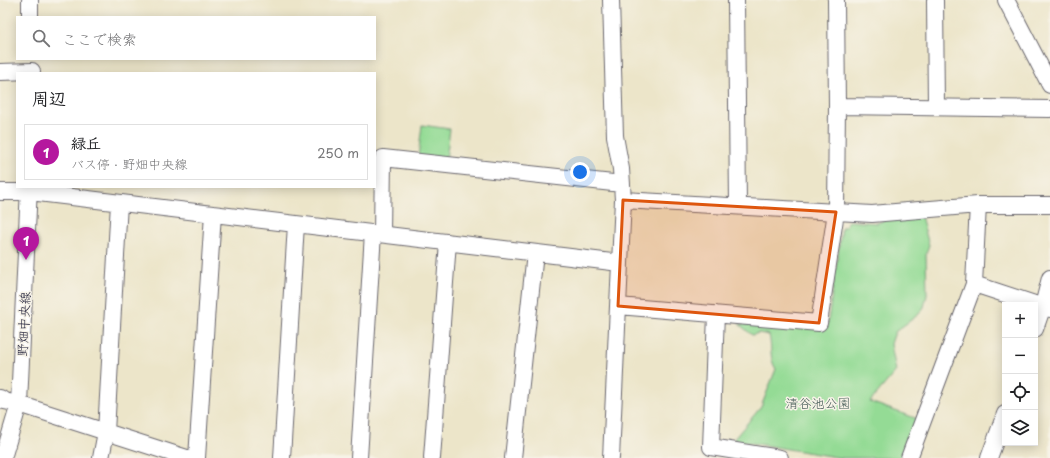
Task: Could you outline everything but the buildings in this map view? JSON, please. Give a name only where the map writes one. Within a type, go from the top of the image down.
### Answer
[{"type":"street","points":[[30,0],[30,16]]},
{"type":"street","points":[[611,0],[615,136],[621,169],[623,192],[611,458]]},
{"type":"street","points":[[736,0],[738,206]]},
{"type":"street","points":[[618,306],[819,323],[836,212],[838,106],[836,0]]},
{"type":"street","points":[[935,0],[936,107]]},
{"type":"street","points":[[1006,0],[1050,85]]},
{"type":"street","points":[[0,72],[31,68]]},
{"type":"street","points":[[838,106],[1050,109]]},
{"type":"street","points":[[358,458],[383,158],[623,192],[738,206],[872,214],[978,205],[1050,205]]},
{"type":"street","points":[[0,192],[29,190],[119,203],[620,263]]},
{"type":"street","name":"野畑中央線","points":[[3,458],[19,404],[29,190]]},
{"type":"street","points":[[101,458],[106,432],[119,203]]},
{"type":"street","points":[[909,458],[974,284],[978,205]]},
{"type":"street","points":[[197,458],[213,214]]},
{"type":"street","points":[[282,458],[296,224]]},
{"type":"street","points":[[432,458],[448,242]]},
{"type":"street","points":[[513,458],[535,253]]},
{"type":"street","points":[[1038,324],[1047,307],[1050,278]]},
{"type":"street","points":[[974,284],[1047,307]]},
{"type":"street","points":[[716,314],[711,447],[735,454],[780,458]]},
{"type":"street","points":[[0,398],[4,401],[19,404],[187,458]]},
{"type":"street","points":[[989,458],[1002,422]]},
{"type":"highlighted area","points":[[623,200],[836,212],[819,323],[618,306]]},
{"type":"green space","points":[[422,125],[450,129],[446,160],[418,157]]},
{"type":"green space","name":"清谷池公園","points":[[921,216],[929,245],[926,253],[927,295],[924,307],[919,314],[895,332],[891,344],[896,371],[870,402],[918,419],[904,458],[842,458],[733,440],[761,407],[776,369],[772,357],[769,335],[759,333],[752,335],[739,324],[827,328],[842,227],[846,227],[848,221],[877,223],[893,217]]},
{"type":"place","name":"緑丘","points":[[26,260]]}]
